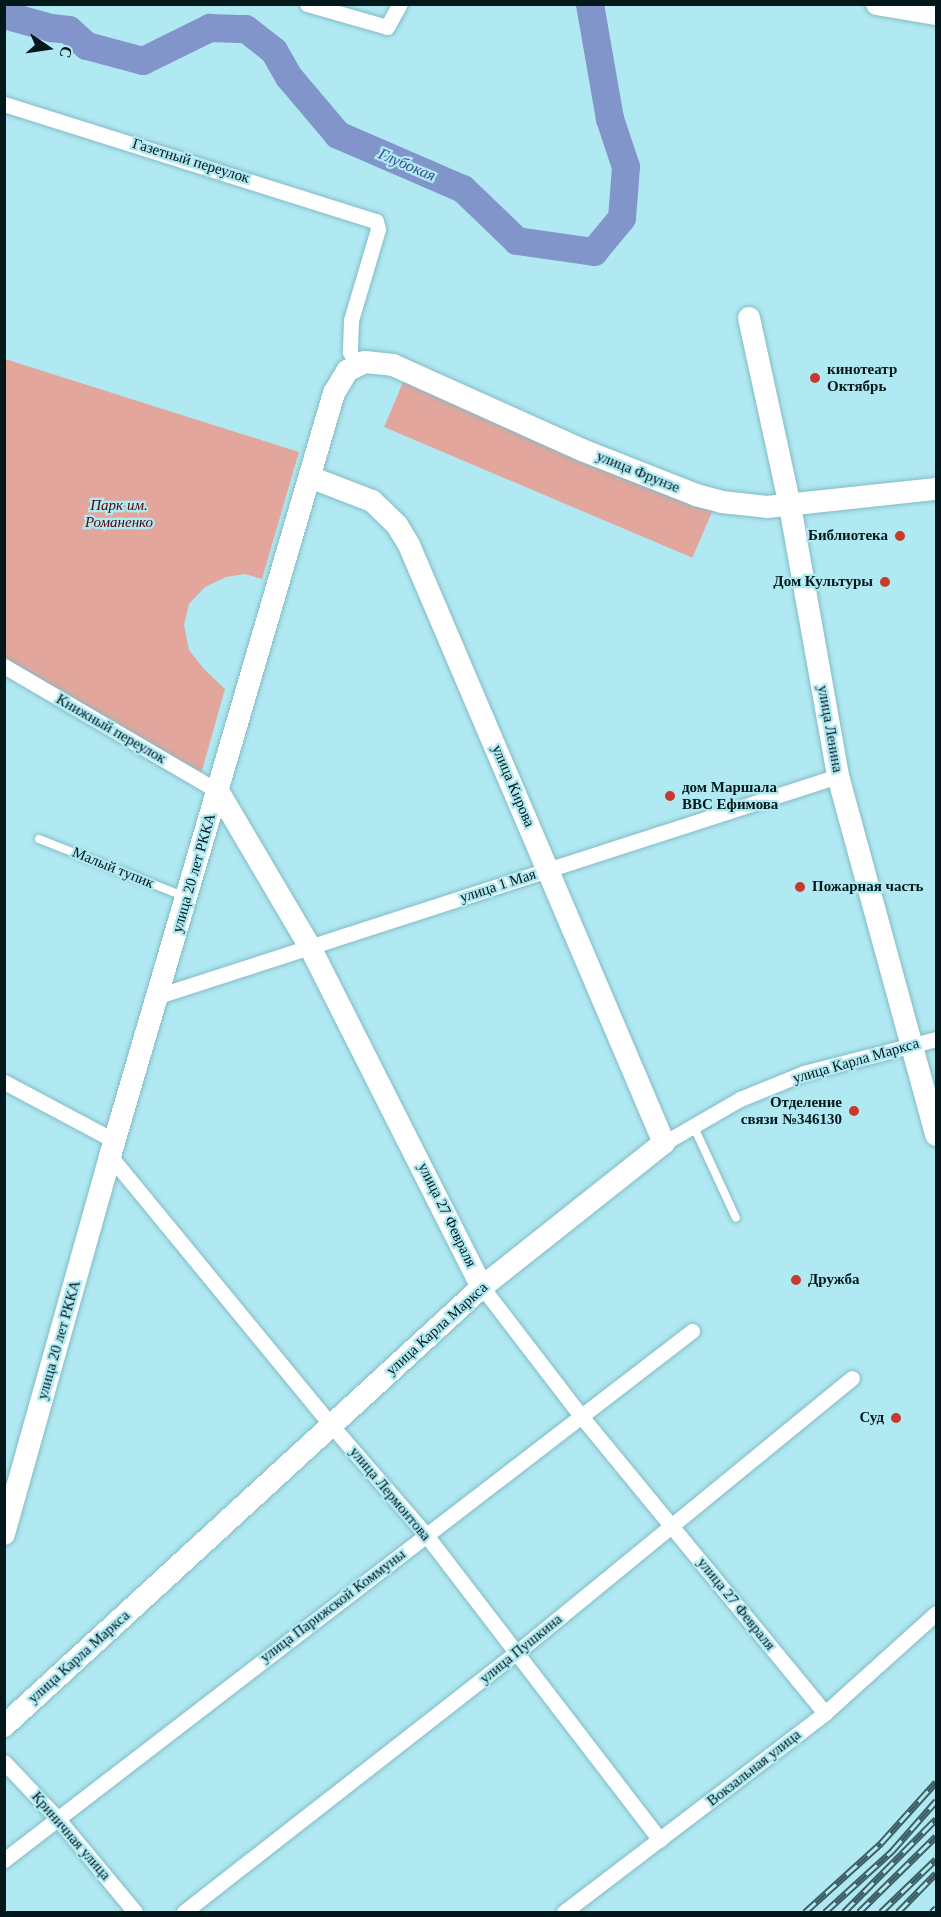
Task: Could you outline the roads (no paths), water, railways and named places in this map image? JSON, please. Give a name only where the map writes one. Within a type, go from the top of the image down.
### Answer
[{"type":"street","points":[[307,4],[387,27],[400,4]]},
{"type":"street","points":[[877,4],[936,14]]},
{"type":"street","name":"Газетный переулок","points":[[4,104],[376,220],[378,229],[351,320],[350,352],[357,365]]},
{"type":"street","name":"улица Ленина","points":[[749,318],[790,506],[838,776],[936,1135]]},
{"type":"street","name":"улица Фрунзе","points":[[357,365],[376,362],[393,365],[582,450],[696,495],[744,505],[790,506],[936,489]]},
{"type":"street","name":"улица 20 лет РККА","points":[[4,1534],[113,1149],[334,393],[347,371],[357,365]]},
{"type":"street","name":"улица Кирова","points":[[310,477],[372,501],[398,525],[409,545],[664,1143]]},
{"type":"street","name":"Книжный переулок","points":[[4,666],[218,791]]},
{"type":"street","name":"улица 1 Мая","points":[[158,996],[838,776]]},
{"type":"street","name":"улица 27 Февраля","points":[[218,791],[310,947],[482,1287],[582,1416],[825,1713]]},
{"type":"street","name":"улица Карла Маркса","points":[[4,1726],[482,1287],[664,1143],[740,1100],[804,1073],[936,1039]]},
{"type":"street","name":"улица Лермонтова","points":[[5,1083],[113,1149],[332,1426],[426,1535],[660,1840]]},
{"type":"street","name":"улица Парижской Коммуны","points":[[4,1860],[692,1331]]},
{"type":"street","name":"улица Пушкина","points":[[184,1912],[516,1653],[852,1378]]},
{"type":"street","name":"Вокзальная улица","points":[[564,1912],[825,1713],[936,1613]]},
{"type":"street","name":"Криничная улица","points":[[4,1762],[57,1818],[135,1912]]},
{"type":"lane","name":"Малый тупик","points":[[39,839],[186,898]]},
{"type":"lane","points":[[693,1125],[736,1218]]},
{"type":"waterway","name":"Глубокая","points":[[4,15],[51,28],[69,30],[87,46],[143,61],[210,28],[246,29],[274,51],[289,77],[338,135],[463,189],[517,241],[594,252],[622,218],[626,167],[610,119],[590,4]]},
{"type":"railway","points":[[805,1912],[881,1843],[936,1782]]},
{"type":"railway","points":[[825,1912],[892,1851],[936,1801]]},
{"type":"railway","points":[[844,1912],[936,1819]]},
{"type":"railway","points":[[859,1912],[936,1836]]},
{"type":"railway","points":[[881,1912],[936,1859]]},
{"type":"railway","points":[[898,1912],[936,1873]]},
{"type":"railway","points":[[932,1912],[936,1908]]},
{"type":"place","name":"кинотеатр Октябрь","points":[[815,378]]},
{"type":"place","name":"Библиотека","points":[[900,536]]},
{"type":"place","name":"Дом Культуры","points":[[885,582]]},
{"type":"place","name":"дом Маршала ВВС Ефимова","points":[[670,796]]},
{"type":"place","name":"Пожарная часть","points":[[800,887]]},
{"type":"place","name":"Отделение связи №346130","points":[[854,1111]]},
{"type":"place","name":"Дружба","points":[[796,1280]]},
{"type":"place","name":"Суд","points":[[896,1418]]},
{"type":"park label","name":"Парк им. Романенко","points":[[119,514]]}]
